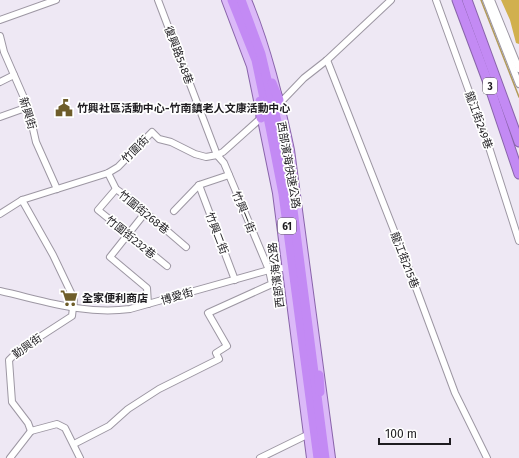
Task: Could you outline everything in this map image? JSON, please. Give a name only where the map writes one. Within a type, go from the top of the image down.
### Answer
[{"type":"highway","name":"西部濱海快速公路","points":[[232,0],[258,57]]},
{"type":"highway","name":"西部濱海快速公路","points":[[241,0],[258,57],[296,267],[325,458]]},
{"type":"highway","name":"3","points":[[457,0],[490,88],[519,174]]},
{"type":"highway","name":"3","points":[[467,0],[519,142]]},
{"type":"highway","points":[[258,57],[262,118]]},
{"type":"highway","points":[[258,57],[280,101]]},
{"type":"highway","name":"西部濱海快速公路","points":[[296,267],[318,458]]},
{"type":"highway","points":[[320,376],[322,445]]},
{"type":"main road","name":"西部濱海公路","points":[[226,0],[251,66],[277,193],[296,267],[320,376],[331,458]]},
{"type":"main road","name":"西部濱海公路","points":[[247,0],[261,34],[280,101],[290,150],[306,435],[311,458]]},
{"type":"street","points":[[0,20],[56,0]]},
{"type":"street","name":"復興路548巷","points":[[158,0],[217,155]]},
{"type":"street","points":[[280,101],[304,78],[327,60],[391,0]]},
{"type":"street","name":"龍江街249巷","points":[[436,0],[487,140],[519,241]]},
{"type":"street","points":[[486,0],[519,84]]},
{"type":"street","points":[[491,0],[519,69]]},
{"type":"street","name":"新興街","points":[[0,36],[2,52],[28,107],[36,142],[57,189]]},
{"type":"street","name":"龍江街215巷","points":[[327,60],[403,253],[455,392],[487,458]]},
{"type":"street","points":[[0,82],[14,75]]},
{"type":"street","points":[[0,117],[28,107]]},
{"type":"street","points":[[217,155],[262,118]]},
{"type":"street","name":"竹圍街","points":[[0,214],[22,200],[82,179],[108,173],[118,167],[152,132],[159,139],[171,142],[195,154],[206,157],[217,155]]},
{"type":"street","name":"竹興一街","points":[[217,155],[224,163],[269,270]]},
{"type":"street","name":"竹圍街268巷","points":[[108,173],[116,189],[186,246]]},
{"type":"street","points":[[174,211],[199,185],[229,175]]},
{"type":"street","name":"竹興二街","points":[[199,185],[235,280]]},
{"type":"street","name":"竹圍街232巷","points":[[116,189],[98,210],[167,266]]},
{"type":"street","points":[[22,200],[71,292],[74,299],[74,308]]},
{"type":"street","points":[[145,213],[110,257],[147,288],[148,304]]},
{"type":"street","name":"博愛街","points":[[0,291],[74,308],[110,312],[130,309],[269,270],[296,267]]},
{"type":"street","points":[[74,444],[108,426],[128,409],[159,389],[219,359],[216,353],[226,346],[208,313],[272,284],[269,270]]},
{"type":"street","name":"勤興街","points":[[30,430],[28,423],[12,402],[9,360],[18,351],[72,316],[74,308]]},
{"type":"street","points":[[10,458],[30,430],[61,424],[74,444],[80,458]]},
{"type":"street","points":[[260,458],[306,435]]},
{"type":"shaded area","points":[[501,0],[519,0],[519,44],[516,43],[510,20]]},
{"type":"waterway","points":[[481,0],[519,97]]},
{"type":"place","name":"竹興社區活動中心-竹南鎮老人文康活動中心","points":[[64,108]]},
{"type":"place","name":"全家便利商店","points":[[69,298]]}]
